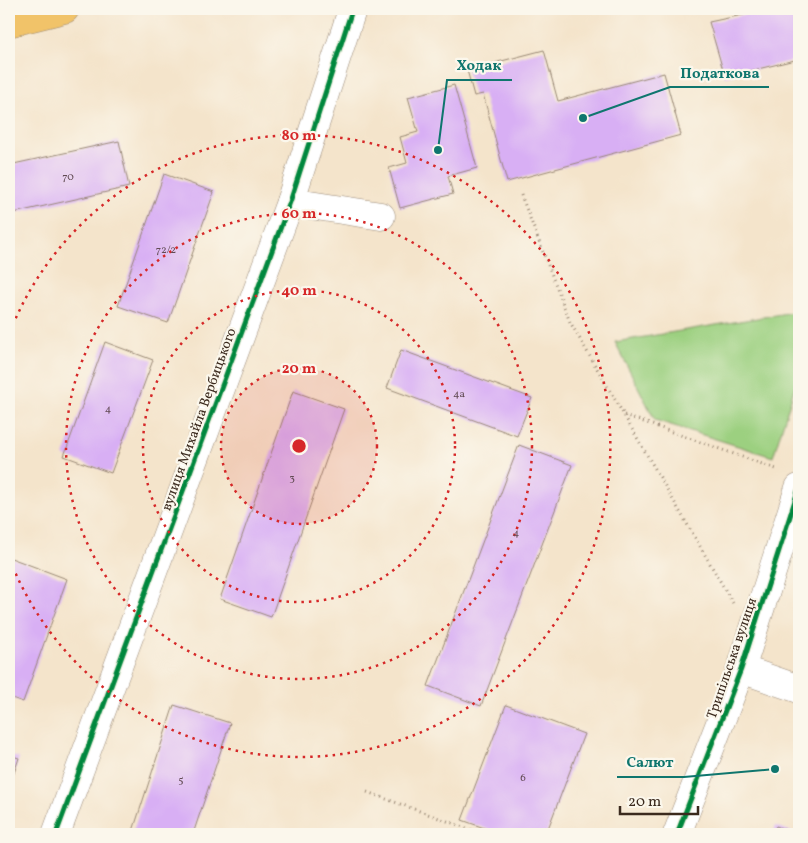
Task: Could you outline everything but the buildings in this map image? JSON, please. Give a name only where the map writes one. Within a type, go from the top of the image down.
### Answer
[{"type":"main road","points":[[9,24],[66,9]]},
{"type":"street","name":"вулиця Михайла Вербицького","points":[[56,834],[290,202],[351,13],[350,9]]},
{"type":"street","points":[[290,202],[380,216]]},
{"type":"street","name":"Трипільська вулиця","points":[[677,834],[741,669],[794,492]]},
{"type":"street","points":[[741,669],[799,689]]},
{"type":"path","points":[[522,195],[570,322],[752,636]]},
{"type":"path","points":[[624,414],[794,492]]},
{"type":"path","points":[[367,792],[483,834]]},
{"type":"green space","points":[[799,311],[799,373],[773,457],[655,420],[615,342]]},
{"type":"cycle path","points":[[56,834],[290,202],[351,13],[350,9]]},
{"type":"cycle path","points":[[677,834],[741,669],[799,488]]},
{"type":"place","name":"Податкова","points":[[583,118]]},
{"type":"place","name":"Ходак","points":[[438,150]]},
{"type":"place","name":"Салют","points":[[775,769]]}]
